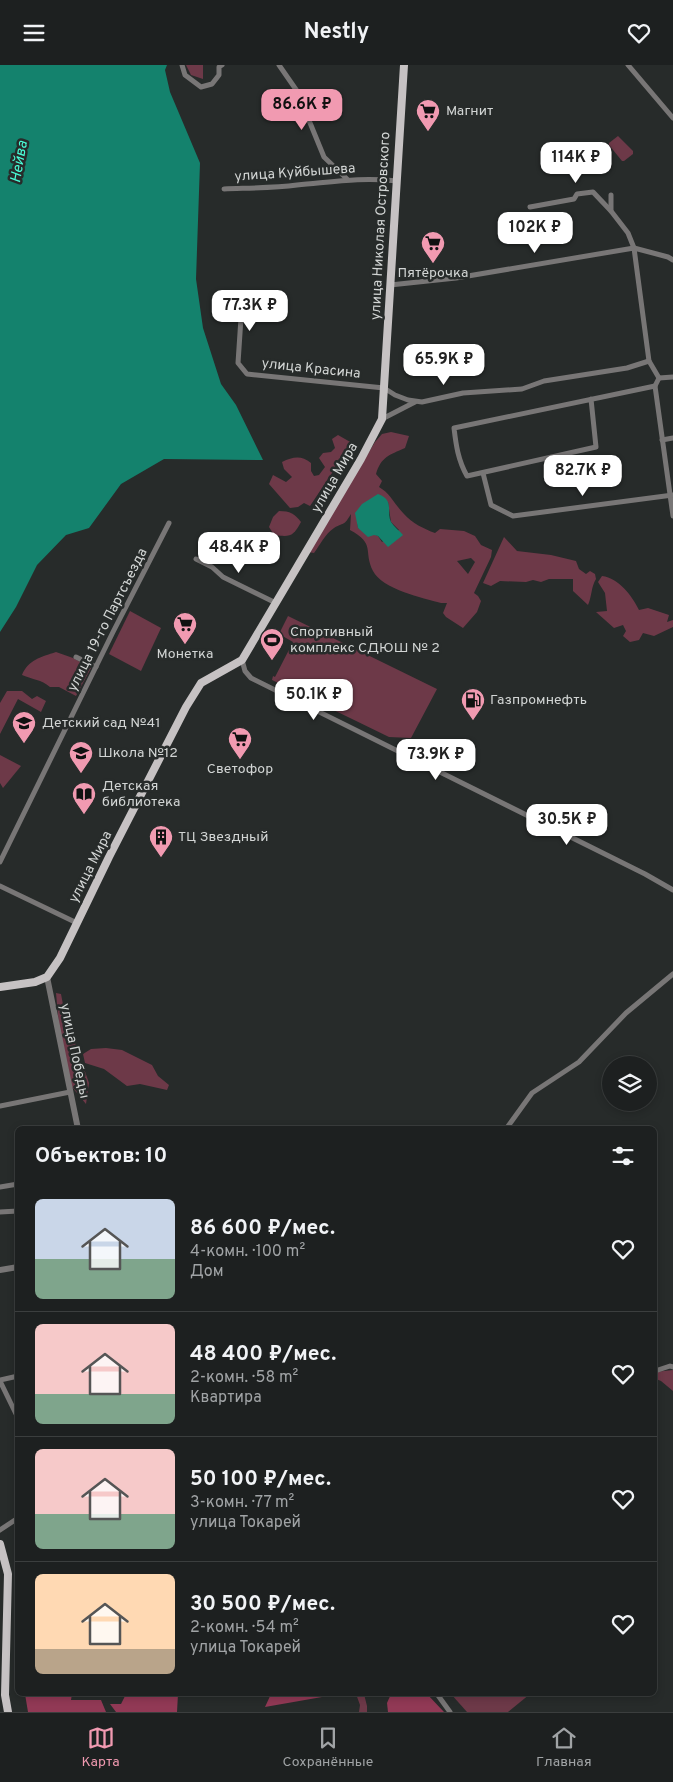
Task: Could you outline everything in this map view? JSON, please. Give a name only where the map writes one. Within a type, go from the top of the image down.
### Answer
[{"type":"main road","name":"улица Николая Островского","points":[[382,419],[404,65]]},
{"type":"main road","name":"улица Мира","points":[[47,977],[60,958],[186,707],[201,683],[242,660],[361,459],[382,419]]},
{"type":"main road","points":[[0,987],[35,982],[47,977]]},
{"type":"main road","points":[[0,1544],[8,1574],[5,1695],[8,1712]]},
{"type":"street","points":[[182,65],[185,75],[201,87],[212,84],[219,75],[219,67],[222,65]]},
{"type":"street","points":[[280,65],[297,91],[324,157],[347,179]]},
{"type":"street","points":[[628,65],[673,118]]},
{"type":"street","name":"улица Куйбышева","points":[[224,189],[296,186],[347,179],[373,178],[397,181]]},
{"type":"street","points":[[530,207],[574,199],[577,194],[593,192],[628,233],[634,247],[649,361],[659,378]]},
{"type":"street","points":[[611,195],[611,211]]},
{"type":"street","points":[[390,285],[456,278],[634,247],[673,260]]},
{"type":"street","name":"улица Красина","points":[[246,298],[241,318],[238,363],[247,374],[384,388],[395,395],[415,402]]},
{"type":"street","points":[[382,419],[415,402],[462,393],[522,389],[544,381],[627,368],[649,361]]},
{"type":"street","points":[[659,378],[673,377]]},
{"type":"street","points":[[659,378],[654,386],[672,495],[673,516]]},
{"type":"street","points":[[591,399],[596,447],[467,476],[457,451],[454,428],[591,399],[654,386]]},
{"type":"street","points":[[662,440],[673,438]]},
{"type":"street","points":[[483,473],[491,505],[513,516],[672,495]]},
{"type":"street","name":"улица 19-го Партсъезда","points":[[0,862],[169,523]]},
{"type":"street","points":[[196,559],[212,567],[223,577],[276,603]]},
{"type":"street","points":[[76,657],[96,667]]},
{"type":"street","points":[[242,660],[245,671],[251,678],[645,874],[673,890]]},
{"type":"street","points":[[0,844],[7,847]]},
{"type":"street","points":[[0,886],[77,923]]},
{"type":"street","points":[[508,1126],[532,1093],[579,1062],[626,1013],[673,974]]},
{"type":"street","name":"улица Победы","points":[[47,977],[77,1126]]},
{"type":"street","points":[[0,1106],[70,1091]]},
{"type":"street","points":[[0,1187],[15,1184]]},
{"type":"street","points":[[0,1212],[15,1211]]},
{"type":"street","points":[[0,1270],[15,1268]]},
{"type":"street","points":[[657,1370],[670,1366],[673,1367]]},
{"type":"street","points":[[15,1377],[0,1381],[15,1412]]},
{"type":"street","points":[[0,1530],[15,1520]]},
{"type":"street","points":[[438,1696],[450,1712]]},
{"type":"shaded area","points":[[186,65],[203,65],[203,79],[191,75]]},
{"type":"shaded area","points":[[618,136],[633,151],[633,154],[624,161],[609,145]]},
{"type":"shaded area","points":[[391,432],[409,436],[405,448],[386,457],[380,464],[376,474],[382,481],[379,487],[404,514],[418,525],[435,533],[440,529],[464,531],[475,536],[481,545],[492,550],[491,557],[474,593],[481,601],[477,612],[463,628],[443,613],[447,603],[404,592],[385,583],[378,577],[370,564],[366,544],[363,539],[350,530],[351,514],[345,522],[328,533],[314,553],[308,552],[375,442],[382,434]],"holes":[[[388,502],[391,522],[399,530],[382,542],[378,536],[358,528],[357,519]],[[471,558],[475,562],[468,574],[457,561]]]},
{"type":"shaded area","points":[[338,435],[352,443],[310,506],[304,503],[298,507],[290,508],[269,484],[273,475],[286,482],[292,477],[284,469],[282,462],[297,458],[311,463],[311,471],[314,476],[319,475],[325,467],[319,458],[323,453],[331,452],[335,448],[332,439]]},
{"type":"shaded area","points":[[279,511],[292,513],[301,522],[296,531],[290,535],[274,535],[269,527],[273,517]]},
{"type":"shaded area","points":[[504,537],[517,551],[551,555],[576,561],[579,569],[586,574],[590,571],[595,574],[596,579],[588,605],[573,591],[573,579],[549,579],[541,582],[533,580],[526,582],[500,581],[491,586],[483,583]]},
{"type":"shaded area","points":[[602,576],[608,577],[619,584],[633,599],[639,610],[648,608],[669,615],[667,622],[673,620],[673,627],[654,636],[643,633],[639,640],[630,642],[623,636],[626,631],[623,625],[614,628],[596,612],[607,611],[605,593],[598,582]]},
{"type":"shaded area","points":[[130,611],[161,628],[141,671],[109,654]]},
{"type":"shaded area","points":[[288,616],[437,689],[411,738],[389,737],[272,680],[293,642],[279,634]]},
{"type":"shaded area","points":[[56,652],[73,658],[91,668],[76,696],[59,687],[50,687],[40,681],[22,675],[31,662]]},
{"type":"shaded area","points":[[7,691],[22,691],[32,699],[37,696],[46,701],[41,712],[18,699],[0,734],[0,703]]},
{"type":"shaded area","points":[[0,755],[21,766],[3,788],[0,783]]},
{"type":"shaded area","points":[[56,993],[61,994],[66,1020],[63,1030],[74,1040],[89,1083],[86,1104],[72,1087],[59,1026]]},
{"type":"shaded area","points":[[91,1049],[122,1050],[152,1065],[158,1076],[169,1085],[167,1090],[140,1084],[127,1086],[104,1069],[85,1063],[83,1054]]},
{"type":"shaded area","points":[[673,1370],[673,1391],[657,1379],[657,1372]]},
{"type":"shaded area","points":[[25,1696],[72,1696],[71,1700],[101,1700],[106,1712],[28,1712]]},
{"type":"shaded area","points":[[125,1696],[178,1696],[177,1712],[116,1712],[110,1704],[121,1704]]},
{"type":"shaded area","points":[[270,1696],[322,1696],[322,1697],[265,1707]]},
{"type":"shaded area","points":[[357,1696],[364,1696],[367,1712],[359,1712],[360,1705]]},
{"type":"shaded area","points":[[390,1696],[429,1696],[444,1712],[388,1712],[387,1703]]},
{"type":"shaded area","points":[[453,1696],[528,1696],[508,1712],[467,1712]]},
{"type":"water","name":"Нейва","points":[[0,65],[167,65],[165,70],[170,92],[200,163],[196,279],[203,328],[221,384],[236,405],[263,460],[164,459],[121,484],[89,528],[66,535],[37,565],[16,607],[0,632]]},
{"type":"water","points":[[378,494],[386,499],[391,522],[403,535],[388,547],[378,536],[368,537],[358,528],[355,513],[362,504]]},
{"type":"place","name":"Магнит","points":[[428,132]]},
{"type":"place","name":"Пятёрочка","points":[[433,264]]},
{"type":"place","name":"Монетка","points":[[185,645]]},
{"type":"place","name":"Спортивный комплекс СДЮШ № 2","points":[[272,661]]},
{"type":"place","name":"Газпромнефть","points":[[473,721]]},
{"type":"place","name":"Детский сад №41","points":[[24,744]]},
{"type":"place","name":"Светофор","points":[[240,760]]},
{"type":"place","name":"Школа №12","points":[[81,774]]},
{"type":"place","name":"Детская библиотека","points":[[84,815]]},
{"type":"place","name":"ТЦ Звездный","points":[[161,858]]}]
